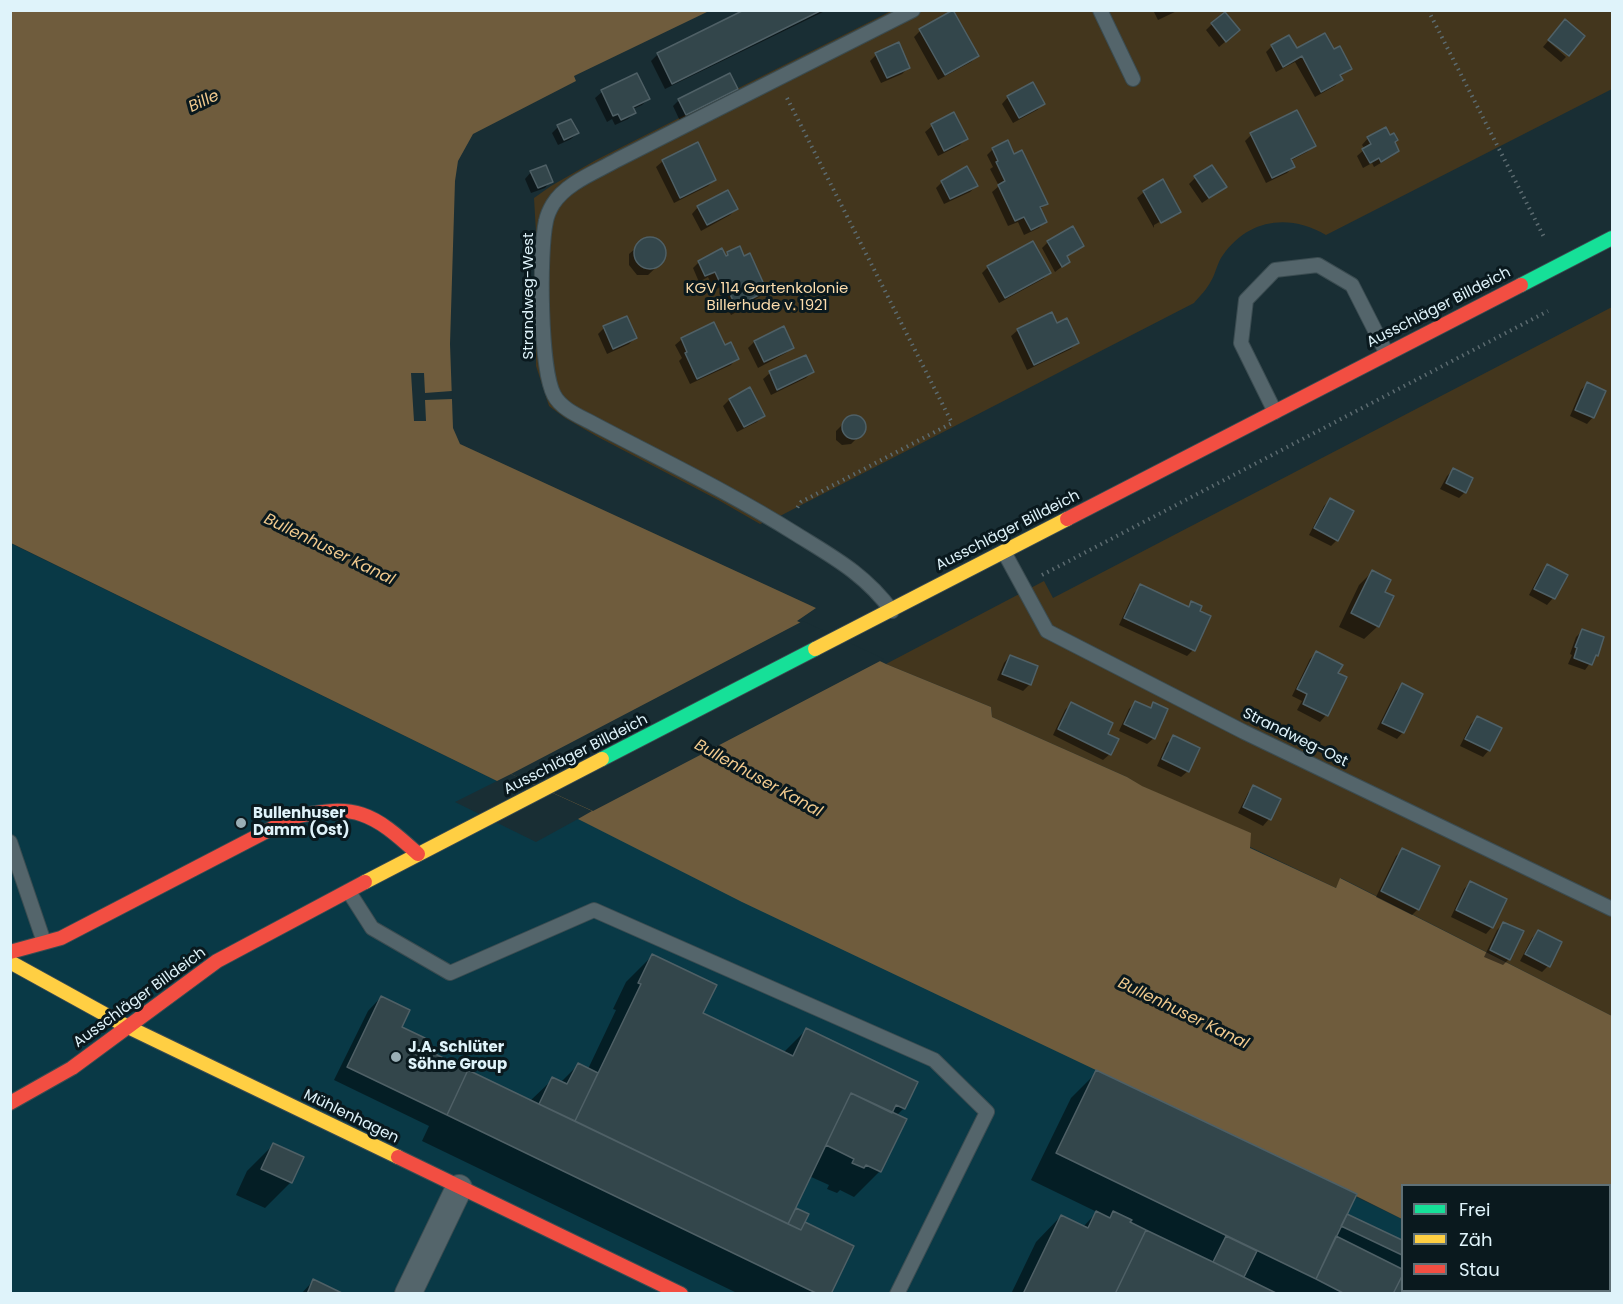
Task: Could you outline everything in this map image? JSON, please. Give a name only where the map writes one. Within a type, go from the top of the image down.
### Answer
[{"type":"street","name":"Ausschläger Billdeich","points":[[10,1103],[72,1068],[217,961],[418,854],[1612,238]]},
{"type":"street","points":[[10,952],[61,938],[294,817],[322,810],[349,809],[368,816],[390,828],[418,854]]},
{"type":"street","name":"Mühlenhagen","points":[[10,962],[126,1026],[681,1293]]},
{"type":"street","points":[[408,1293],[459,1188]]},
{"type":"lane","name":"Strandweg-West","points":[[891,610],[878,591],[864,579],[754,507],[578,415],[555,398],[546,366],[543,273],[546,219],[553,205],[572,186],[617,160],[913,10]]},
{"type":"lane","points":[[1100,10],[1133,79]]},
{"type":"lane","points":[[1275,412],[1241,343],[1246,300],[1275,270],[1318,265],[1352,285],[1387,354]]},
{"type":"lane","name":"Strandweg-Ost","points":[[1004,552],[1047,631],[1244,732],[1612,909]]},
{"type":"lane","points":[[10,842],[44,942]]},
{"type":"lane","points":[[349,892],[372,928],[450,973],[594,910],[934,1060],[987,1112],[897,1293]]},
{"type":"path","points":[[1428,10],[1558,265]]},
{"type":"path","points":[[777,79],[952,423],[801,502],[783,526]]},
{"type":"path","points":[[1021,586],[1550,310]]},
{"type":"shaded area","points":[[10,543],[497,781],[455,802],[536,842],[578,819],[1357,1194],[1356,1197],[1401,1219],[1401,1292],[1558,1293],[11,1293]]},
{"type":"green space","name":"KGV 114 Gartenkolonie Billerhude v. 1921","points":[[891,11],[1612,11],[1612,89],[1326,235],[1312,228],[1284,222],[1257,227],[1233,243],[1223,255],[1209,284],[1194,303],[780,516],[760,524],[598,437],[549,406],[536,366],[534,198],[596,160]]},
{"type":"green space","points":[[1612,307],[1612,1016],[1341,878],[1336,888],[1250,847],[1250,833],[1141,786],[1127,777],[992,717],[991,707],[886,664],[1044,581],[1053,598]]},
{"type":"water","points":[[10,11],[709,11],[574,76],[576,81],[473,134],[458,161],[455,181],[450,344],[453,428],[460,444],[816,608],[797,621],[886,664],[991,707],[992,717],[1251,833],[1250,848],[1336,888],[1340,878],[1612,1016],[1612,1293],[1555,1292],[1611,1292],[1611,1184],[1401,1184],[1401,1218],[1356,1196],[1357,1194],[742,902],[578,819],[592,811],[511,774],[497,781],[11,543]]},
{"type":"pier","points":[[411,373],[424,373],[425,393],[452,391],[453,399],[425,400],[426,421],[414,421]]},
{"type":"pier","points":[[803,621],[884,659],[593,811],[511,774]]},
{"type":"building","points":[[744,10],[822,10],[672,84],[657,53]]},
{"type":"building","points":[[953,10],[979,56],[945,75],[919,29]]},
{"type":"building","points":[[1225,12],[1240,30],[1226,42],[1211,23]]},
{"type":"building","points":[[1565,19],[1585,36],[1569,56],[1548,40]]},
{"type":"building","points":[[1325,33],[1334,49],[1340,46],[1352,69],[1340,75],[1343,80],[1321,92],[1302,56],[1283,67],[1271,45],[1289,35],[1297,48]]},
{"type":"building","points":[[899,42],[910,68],[887,78],[875,53]]},
{"type":"building","points":[[637,73],[650,99],[633,107],[636,113],[621,120],[618,114],[613,116],[601,90]]},
{"type":"building","points":[[730,73],[738,89],[686,115],[678,99]]},
{"type":"building","points":[[1033,82],[1045,104],[1019,118],[1007,96]]},
{"type":"building","points":[[1297,110],[1316,146],[1291,159],[1295,167],[1272,178],[1250,133]]},
{"type":"building","points":[[954,112],[968,139],[944,151],[931,124]]},
{"type":"building","points":[[571,119],[579,133],[564,140],[557,125]]},
{"type":"building","points":[[1386,127],[1390,135],[1394,133],[1398,140],[1395,142],[1399,151],[1381,162],[1379,158],[1370,163],[1362,149],[1371,144],[1367,137]]},
{"type":"building","points":[[1008,140],[1014,154],[1022,150],[1048,204],[1040,207],[1047,222],[1031,230],[1024,217],[1015,221],[998,185],[1005,181],[992,148]]},
{"type":"building","points":[[698,142],[716,180],[680,198],[662,160]]},
{"type":"building","points":[[546,165],[553,182],[538,188],[530,171]]},
{"type":"building","points":[[1212,165],[1227,187],[1209,198],[1194,176]]},
{"type":"building","points":[[967,166],[978,186],[950,199],[941,181]]},
{"type":"building","points":[[1163,179],[1181,212],[1161,223],[1143,191]]},
{"type":"building","points":[[728,190],[738,209],[707,225],[697,206]]},
{"type":"building","points":[[1073,226],[1084,246],[1067,256],[1070,262],[1062,267],[1047,241]]},
{"type":"building","points":[[650,237],[661,242],[666,253],[661,264],[650,269],[639,264],[634,253],[639,242]]},
{"type":"building","points":[[1033,241],[1051,273],[1005,298],[987,266]]},
{"type":"building","points":[[740,246],[744,256],[750,253],[767,291],[737,309],[728,290],[730,289],[727,282],[721,285],[715,272],[705,276],[698,261],[722,248],[726,256],[727,252]]},
{"type":"building","points":[[1052,312],[1057,323],[1067,318],[1079,343],[1034,365],[1017,329]]},
{"type":"building","points":[[627,316],[637,338],[613,349],[603,326]]},
{"type":"building","points":[[714,322],[725,345],[731,342],[739,359],[697,379],[681,338]]},
{"type":"building","points":[[784,326],[794,348],[764,362],[754,341]]},
{"type":"building","points":[[806,355],[814,372],[777,390],[769,371]]},
{"type":"building","points":[[1587,382],[1606,391],[1594,418],[1575,410]]},
{"type":"building","points":[[750,387],[765,416],[744,427],[729,399]]},
{"type":"building","points":[[854,415],[859,416],[865,422],[865,432],[859,438],[854,439],[849,438],[843,432],[842,427],[843,422],[849,416]]},
{"type":"building","points":[[1453,468],[1473,478],[1466,493],[1446,483]]},
{"type":"building","points":[[1330,498],[1354,511],[1338,541],[1314,528]]},
{"type":"building","points":[[1547,564],[1568,575],[1555,599],[1534,589]]},
{"type":"building","points":[[1372,570],[1391,580],[1385,592],[1394,596],[1379,627],[1351,613]]},
{"type":"building","points":[[1140,584],[1189,607],[1191,601],[1202,606],[1200,611],[1211,616],[1195,651],[1124,618]]},
{"type":"building","points":[[1582,629],[1604,637],[1598,656],[1596,655],[1592,665],[1574,658],[1577,648],[1575,647]]},
{"type":"building","points":[[1316,651],[1343,665],[1338,673],[1347,677],[1328,716],[1303,704],[1307,694],[1297,689]]},
{"type":"building","points":[[1010,655],[1038,666],[1031,685],[1002,674]]},
{"type":"building","points":[[1402,683],[1423,694],[1404,733],[1382,723]]},
{"type":"building","points":[[1135,701],[1151,708],[1153,702],[1168,709],[1155,739],[1124,724]]},
{"type":"building","points":[[1071,702],[1113,723],[1108,734],[1119,739],[1111,755],[1058,729]]},
{"type":"building","points":[[1477,716],[1502,728],[1490,751],[1465,739]]},
{"type":"building","points":[[1173,735],[1200,748],[1189,772],[1162,759]]},
{"type":"building","points":[[1253,785],[1281,799],[1271,820],[1243,807]]},
{"type":"building","points":[[1402,848],[1440,866],[1419,910],[1381,891]]},
{"type":"building","points":[[1470,881],[1507,899],[1493,928],[1456,910]]},
{"type":"building","points":[[1503,922],[1524,931],[1510,960],[1490,950]]},
{"type":"building","points":[[1538,930],[1562,942],[1550,967],[1525,954]]},
{"type":"building","points":[[652,954],[717,985],[703,1013],[793,1056],[806,1028],[918,1082],[905,1109],[896,1105],[892,1113],[851,1093],[788,1224],[575,1121],[641,984],[638,983]]},
{"type":"building","name":"J.A. Schlüter Söhne Group","points":[[381,996],[410,1010],[402,1027],[425,1038],[421,1047],[468,1070],[447,1115],[347,1067]]},
{"type":"building","points":[[578,1063],[598,1073],[575,1121],[539,1104],[552,1077],[567,1084]]},
{"type":"building","points":[[468,1070],[801,1230],[805,1222],[854,1246],[831,1294],[818,1294],[447,1115]]},
{"type":"building","points":[[1096,1070],[1357,1194],[1316,1279],[1056,1153]]},
{"type":"building","points":[[851,1093],[907,1119],[881,1172],[866,1165],[864,1168],[852,1163],[854,1159],[826,1145]]},
{"type":"building","points":[[273,1143],[304,1157],[292,1183],[261,1169]]},
{"type":"building","points":[[796,1208],[809,1214],[801,1230],[788,1224]]},
{"type":"building","points":[[1096,1211],[1110,1218],[1113,1211],[1146,1230],[1115,1294],[1023,1294],[1061,1215],[1088,1228]]},
{"type":"building","points":[[1347,1214],[1401,1240],[1401,1255],[1341,1226]]},
{"type":"building","points":[[1146,1230],[1213,1262],[1278,1294],[1115,1294]]},
{"type":"building","points":[[1226,1236],[1257,1251],[1244,1277],[1213,1262]]},
{"type":"building","points":[[1336,1236],[1401,1268],[1401,1278],[1393,1294],[1345,1294],[1316,1279]]},
{"type":"building","points":[[1401,1278],[1401,1292],[1418,1292],[1417,1294],[1393,1294]]},
{"type":"building","points":[[313,1279],[344,1294],[307,1294]]},
{"type":"building","points":[[1480,1292],[1510,1292],[1513,1294]]},
{"type":"traffic: fast","points":[[1521,285],[1612,238]]},
{"type":"traffic: fast","points":[[602,759],[815,649]]},
{"type":"traffic: slow","points":[[815,649],[1067,519]]},
{"type":"traffic: slow","points":[[365,882],[602,759]]},
{"type":"traffic: slow","points":[[10,962],[126,1026],[398,1157]]},
{"type":"traffic: jam","points":[[1067,519],[1521,285]]},
{"type":"traffic: jam","points":[[10,952],[61,938],[294,817],[333,811],[362,814],[388,829],[418,854]]},
{"type":"traffic: jam","points":[[10,1103],[72,1068],[217,961],[365,882]]},
{"type":"traffic: jam","points":[[398,1157],[681,1294]]},
{"type":"place","name":"Bullenhuser Damm (Ost)","points":[[241,823]]},
{"type":"place","name":"J.A. Schlüter Söhne Group","points":[[396,1057]]},
{"type":"water label","name":"Bille","points":[[204,102]]},
{"type":"water label","name":"Bullenhuser Kanal","points":[[329,550]]},
{"type":"water label","name":"Bullenhuser Kanal","points":[[758,779]]},
{"type":"water label","name":"Bullenhuser Kanal","points":[[1183,1014]]}]
